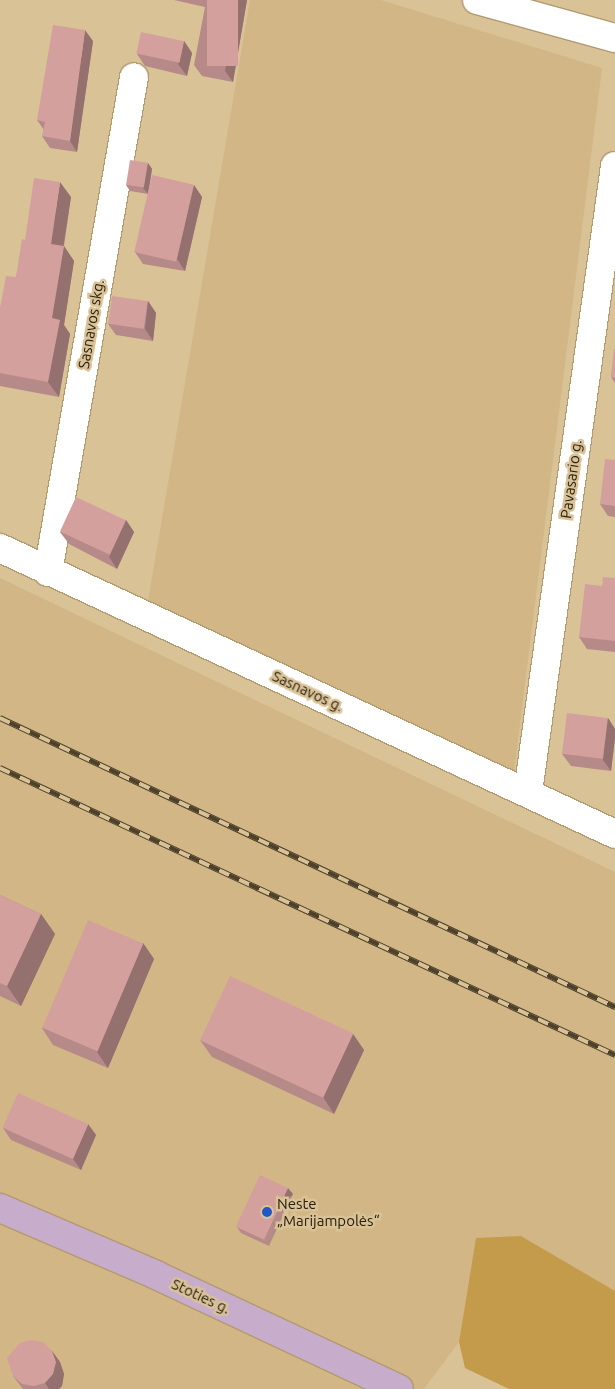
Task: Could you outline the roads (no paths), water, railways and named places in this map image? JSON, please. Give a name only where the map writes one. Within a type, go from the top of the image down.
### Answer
[{"type":"main road","name":"Stoties g.","points":[[0,1208],[156,1275],[399,1389]]},
{"type":"street","points":[[477,0],[615,38]]},
{"type":"street","name":"Sasnavos skg.","points":[[48,572],[134,77]]},
{"type":"street","name":"Pavasario g.","points":[[528,792],[615,166]]},
{"type":"street","name":"Sasnavos g.","points":[[0,548],[48,572],[528,792],[615,834]]},
{"type":"railway","points":[[0,718],[615,1007]]},
{"type":"railway","points":[[0,768],[615,1055]]},
{"type":"place","name":"Neste „Marijampolės“","points":[[267,1212]]}]
